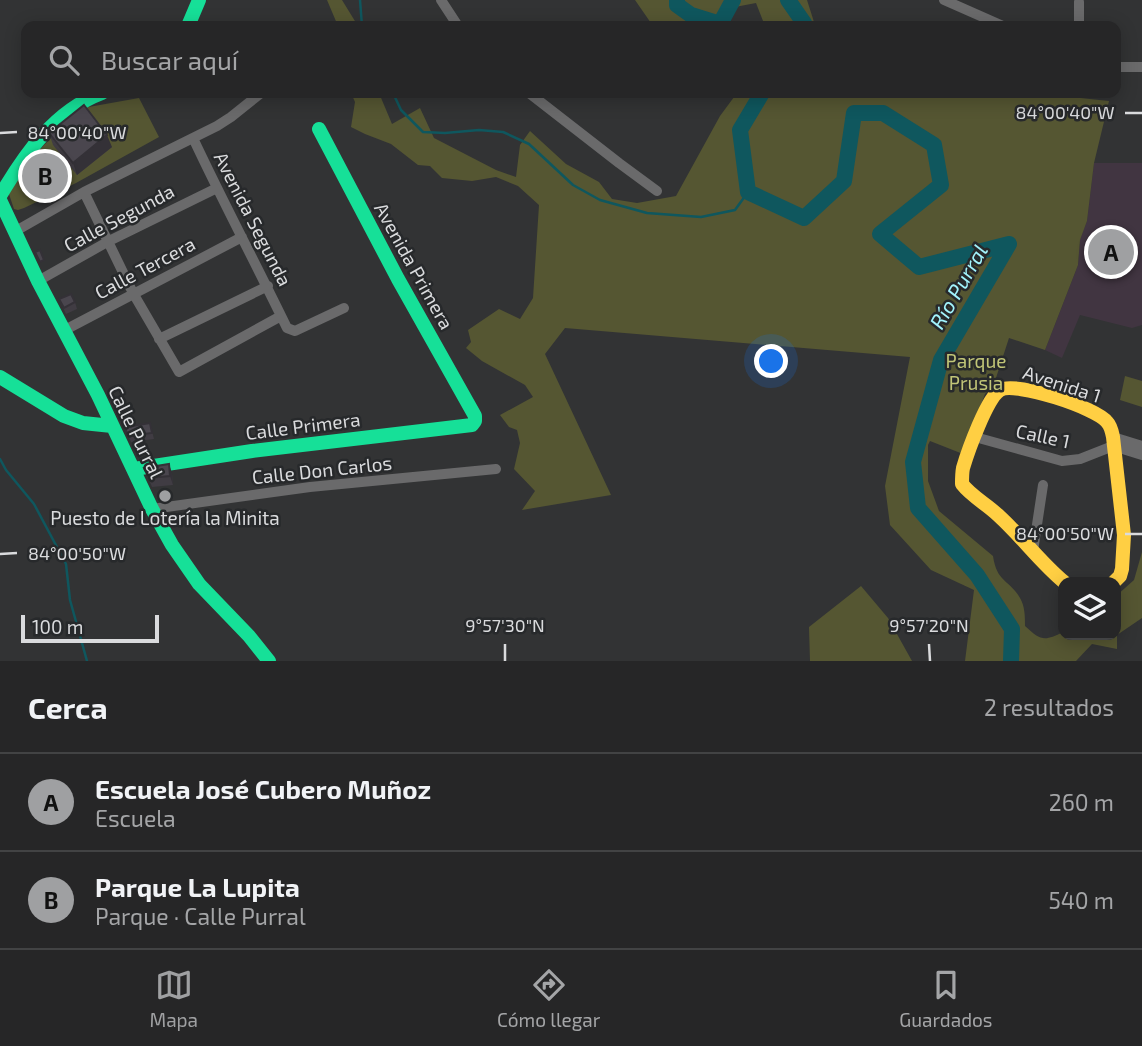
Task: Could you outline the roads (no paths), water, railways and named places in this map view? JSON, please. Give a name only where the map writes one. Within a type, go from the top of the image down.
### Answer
[{"type":"street","points":[[190,21],[200,0]]},
{"type":"street","points":[[441,0],[454,21]]},
{"type":"street","points":[[944,0],[992,21]]},
{"type":"street","points":[[1079,2],[1079,21]]},
{"type":"street","points":[[1121,67],[1142,67]]},
{"type":"street","name":"Calle Purral","points":[[85,98],[74,104],[18,165],[0,198],[38,281],[172,545],[199,584],[269,661]]},
{"type":"street","points":[[14,232],[84,192],[232,117],[255,98]]},
{"type":"street","points":[[535,98],[657,191]]},
{"type":"street","name":"Avenida Primera","points":[[319,129],[398,279],[475,416],[475,421]]},
{"type":"street","name":"Avenida Segunda","points":[[194,138],[216,188],[281,316]]},
{"type":"street","name":"Calle Segunda","points":[[38,281],[216,188]]},
{"type":"street","points":[[84,192],[134,293],[179,372],[281,316],[287,328],[295,331],[344,308]]},
{"type":"street","name":"Calle Tercera","points":[[63,331],[242,237]]},
{"type":"street","points":[[159,339],[268,286]]},
{"type":"street","points":[[0,377],[64,416],[83,423],[112,426]]},
{"type":"street","name":"Avenida 1","points":[[1058,578],[1048,570],[1009,523],[970,494],[962,484],[963,469],[987,404],[998,390],[1012,386],[1052,397],[1105,418],[1113,442]]},
{"type":"street","name":"Calle Primera","points":[[134,469],[278,448],[472,425],[475,421]]},
{"type":"street","name":"Calle 1","points":[[975,437],[1062,461],[1080,459],[1113,442]]},
{"type":"street","points":[[1113,442],[1142,446]]},
{"type":"street","points":[[1113,442],[1142,455]]},
{"type":"street","points":[[1113,442],[1124,536],[1119,577]]},
{"type":"street","name":"Calle Don Carlos","points":[[152,509],[310,487],[496,469]]},
{"type":"street","points":[[1033,551],[1043,485]]},
{"type":"waterway","points":[[360,0],[362,21]]},
{"type":"waterway","name":"Río Purral","points":[[677,0],[677,5],[691,15],[710,21]]},
{"type":"waterway","name":"Río Purral","points":[[722,21],[733,0]]},
{"type":"waterway","name":"Río Purral","points":[[788,0],[803,21]]},
{"type":"waterway","points":[[395,98],[401,110],[423,132],[503,132],[529,144],[573,185],[600,200],[647,213],[701,217],[735,210],[748,192]]},
{"type":"waterway","name":"Río Purral","points":[[759,98],[740,130],[748,192],[804,218],[844,181],[854,113],[883,113],[934,145],[941,185],[880,234],[919,267],[1009,244],[941,360],[913,462],[918,508],[977,575],[1012,629],[1011,661]]},
{"type":"waterway","points":[[0,459],[34,504],[66,564],[70,600],[87,661]]},
{"type":"place","name":"Parque La Lupita","points":[[45,176]]},
{"type":"place","name":"Escuela José Cubero Muñoz","points":[[1111,252]]},
{"type":"place","name":"Puesto de Lotería la Minita","points":[[165,496]]},
{"type":"park label","name":"Parque Prusia","points":[[976,372]]}]
